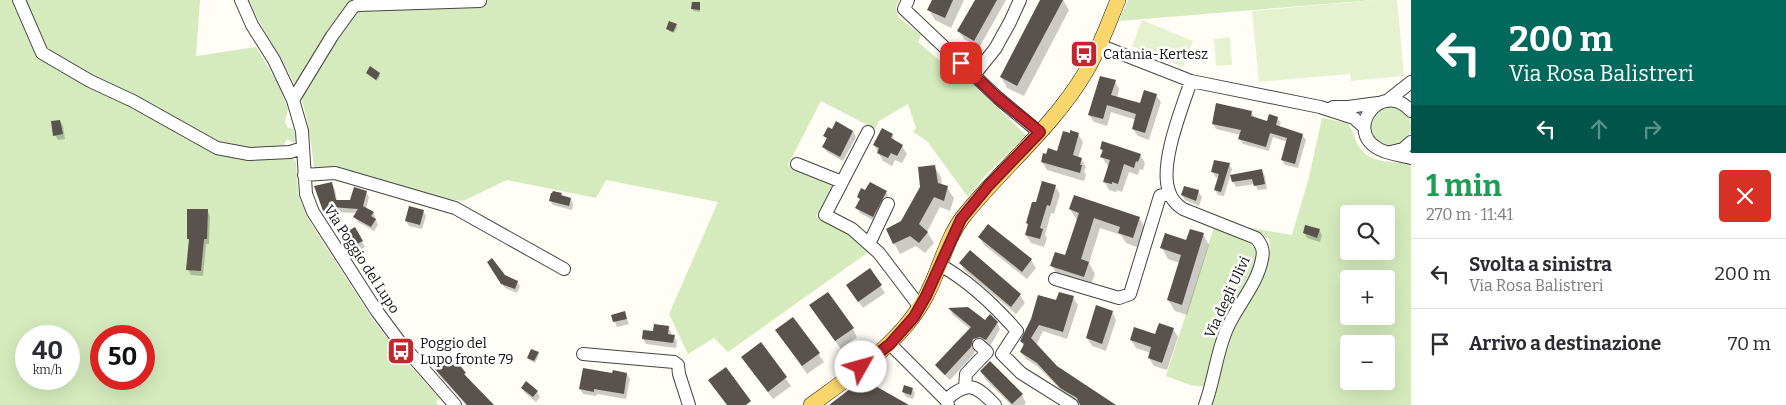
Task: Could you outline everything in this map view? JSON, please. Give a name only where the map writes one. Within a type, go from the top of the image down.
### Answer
[{"type":"main road","points":[[811,405],[890,344],[914,317],[926,296],[961,219],[989,185],[1055,115],[1085,73],[1118,0]]},
{"type":"street","points":[[19,0],[42,53],[90,81],[133,101],[216,148],[249,154],[290,152],[303,148]]},
{"type":"street","name":"Via Poggio del Lupo","points":[[241,0],[252,25],[274,60],[293,100],[302,131],[306,194],[314,212],[376,310],[399,341],[455,405]]},
{"type":"street","points":[[908,0],[904,9],[974,75],[1040,132]]},
{"type":"street","points":[[974,75],[995,49],[1020,0]]},
{"type":"street","points":[[293,100],[332,36],[353,7],[480,1]]},
{"type":"street","points":[[1099,45],[1191,81],[1320,107],[1354,118],[1364,127],[1368,140],[1372,145],[1384,152],[1403,149],[1411,142]]},
{"type":"street","points":[[1055,279],[1119,298],[1130,294],[1160,196],[1169,193],[1166,179],[1168,160],[1191,81]]},
{"type":"street","points":[[1364,127],[1370,110],[1411,82]]},
{"type":"street","points":[[1320,107],[1348,107],[1384,102],[1400,102],[1411,111]]},
{"type":"street","points":[[868,132],[826,215],[852,229],[879,253],[920,307]]},
{"type":"street","points":[[1391,152],[1411,158]]},
{"type":"street","points":[[797,164],[842,182]]},
{"type":"street","points":[[304,175],[335,173],[455,208],[564,269]]},
{"type":"street","name":"Via degli Ulivi","points":[[1169,193],[1178,206],[1183,209],[1256,238],[1263,252],[1256,277],[1226,330],[1205,405]]},
{"type":"street","points":[[869,244],[888,204]]},
{"type":"street","points":[[940,265],[958,275],[1017,331],[1002,354],[1021,373],[1072,405]]},
{"type":"street","points":[[890,344],[947,403],[953,394],[965,387],[971,387],[982,391],[995,405]]},
{"type":"street","points":[[965,387],[966,374],[986,352],[979,345]]},
{"type":"street","points":[[583,354],[674,362],[678,365],[689,405]]},
{"type":"green space","points":[[0,0],[200,0],[196,56],[256,47],[277,82],[288,109],[285,122],[288,128],[294,129],[296,140],[294,143],[287,139],[284,144],[290,149],[290,156],[296,161],[298,193],[307,217],[373,320],[393,345],[391,347],[395,352],[397,351],[440,399],[436,402],[438,405],[0,405]]},
{"type":"green space","points":[[249,0],[899,0],[896,7],[898,17],[921,35],[918,42],[946,66],[950,62],[1026,135],[984,177],[968,197],[927,141],[913,132],[916,128],[908,104],[879,121],[875,129],[821,101],[788,165],[832,183],[833,186],[816,216],[848,231],[870,251],[728,352],[714,338],[688,354],[669,314],[718,202],[606,180],[596,198],[507,180],[463,201],[446,199],[335,167],[314,169],[309,128],[298,85],[294,84],[259,22]]},
{"type":"green space","points":[[1128,0],[1374,0],[1119,21]]},
{"type":"green space","points":[[1374,0],[1397,0],[1404,76],[1351,81],[1350,74],[1259,82],[1252,11]]},
{"type":"green space","points":[[1142,20],[1193,41],[1183,67],[1132,46]]},
{"type":"green space","points":[[1230,37],[1232,65],[1216,66],[1214,39]]},
{"type":"green space","points":[[1391,106],[1402,109],[1408,115],[1411,126],[1408,137],[1402,143],[1391,146],[1380,143],[1374,137],[1371,126],[1374,115],[1380,109]]},
{"type":"green space","points":[[1322,118],[1347,123],[1360,148],[1370,157],[1377,160],[1411,165],[1411,405],[1209,405],[1231,326],[1265,267],[1270,250],[1269,239],[1246,227],[1292,235],[1309,177]]},
{"type":"green space","points":[[1214,227],[1250,244],[1256,251],[1256,255],[1254,267],[1205,387],[1190,385],[1166,376]]},
{"type":"building","points":[[932,0],[953,0],[945,18],[927,10]]},
{"type":"building","points":[[975,0],[997,0],[974,41],[957,31]]},
{"type":"building","points":[[1040,0],[1063,0],[1017,86],[1000,77]]},
{"type":"building","points":[[692,2],[700,2],[700,10],[691,9]]},
{"type":"building","points":[[669,21],[677,24],[673,32],[666,29]]},
{"type":"building","points":[[370,66],[380,73],[376,80],[366,73]]},
{"type":"building","points":[[1100,76],[1116,80],[1111,95],[1140,103],[1144,90],[1157,94],[1145,133],[1132,129],[1136,114],[1107,105],[1103,119],[1088,115]]},
{"type":"building","points":[[1216,103],[1252,111],[1251,116],[1267,121],[1269,114],[1278,117],[1276,125],[1303,134],[1295,164],[1281,160],[1287,138],[1270,133],[1266,147],[1238,139],[1241,130],[1212,124]]},
{"type":"building","points":[[60,120],[63,134],[53,136],[51,121]]},
{"type":"building","points":[[836,121],[853,131],[840,157],[822,147],[827,138],[823,136],[828,127],[832,129]]},
{"type":"building","points":[[882,128],[893,134],[891,138],[903,145],[897,156],[891,153],[888,158],[877,153],[879,148],[873,145]]},
{"type":"building","points":[[1070,130],[1079,133],[1073,155],[1082,158],[1080,173],[1041,162],[1043,153],[1046,154],[1048,148],[1057,151],[1063,131],[1070,133]]},
{"type":"building","points":[[1102,141],[1141,154],[1134,168],[1124,164],[1118,184],[1103,182],[1110,160],[1100,157],[1103,150],[1100,149]]},
{"type":"building","points":[[1214,160],[1230,163],[1221,192],[1214,190],[1219,174],[1211,172]]},
{"type":"building","points":[[935,165],[938,183],[948,186],[944,201],[934,197],[919,224],[928,232],[919,243],[910,236],[893,244],[886,229],[901,221],[920,187],[918,167]]},
{"type":"building","points":[[1262,169],[1265,184],[1254,186],[1252,179],[1232,182],[1230,175]]},
{"type":"building","points":[[1042,181],[1056,185],[1050,206],[1047,205],[1040,228],[1043,229],[1040,239],[1025,235],[1028,224],[1026,223],[1032,202],[1036,202]]},
{"type":"building","points":[[332,182],[336,200],[350,200],[354,187],[367,191],[363,206],[374,212],[371,216],[376,219],[371,227],[353,217],[358,209],[331,207],[323,211],[314,186]]},
{"type":"building","points":[[870,182],[887,191],[873,217],[855,208],[860,199],[857,197],[861,188],[865,190]]},
{"type":"building","points":[[1184,186],[1199,190],[1196,201],[1181,195]]},
{"type":"building","points":[[553,191],[571,198],[569,206],[549,201]]},
{"type":"building","points":[[1074,195],[1140,217],[1133,238],[1118,233],[1120,227],[1094,218],[1081,259],[1089,262],[1084,277],[1050,266],[1055,252],[1065,255],[1079,213],[1069,209]]},
{"type":"building","points":[[409,206],[424,210],[420,225],[405,221]]},
{"type":"building","points":[[187,209],[208,209],[207,239],[204,239],[201,271],[186,270],[189,239],[187,239]]},
{"type":"building","points":[[988,224],[1032,259],[1022,272],[978,237]]},
{"type":"building","points":[[1305,225],[1320,229],[1317,238],[1303,233]]},
{"type":"building","points":[[355,227],[363,241],[355,245],[348,231]]},
{"type":"building","points":[[1190,229],[1204,233],[1182,305],[1167,300],[1181,255],[1160,248],[1165,233],[1186,240]]},
{"type":"building","points":[[970,250],[1021,294],[1011,307],[959,263]]},
{"type":"building","points":[[492,258],[505,275],[518,281],[515,289],[501,284],[487,262]]},
{"type":"building","points":[[870,268],[882,285],[858,302],[846,285]]},
{"type":"building","points":[[828,292],[854,328],[835,341],[809,305]]},
{"type":"building","points":[[1059,292],[1074,296],[1063,332],[1039,325],[1031,338],[1057,366],[1116,405],[1080,405],[1077,398],[1060,388],[1037,363],[1020,352],[1024,344],[1020,341],[1031,319],[1038,295],[1056,300]]},
{"type":"building","points":[[1096,305],[1113,311],[1102,344],[1086,338]]},
{"type":"building","points":[[968,307],[985,320],[990,314],[998,322],[986,340],[980,337],[973,339],[971,347],[945,375],[935,365],[971,327],[948,308]]},
{"type":"building","points":[[625,311],[627,319],[613,322],[611,315]]},
{"type":"building","points":[[793,317],[820,353],[802,366],[775,330]]},
{"type":"building","points":[[1159,323],[1174,328],[1162,363],[1148,358],[1151,347],[1130,340],[1134,327],[1155,334]]},
{"type":"building","points":[[654,324],[669,326],[668,334],[675,335],[673,343],[642,339],[643,330],[653,331]]},
{"type":"building","points":[[761,342],[787,377],[768,392],[741,357]]},
{"type":"building","points":[[531,349],[539,352],[534,361],[527,358]]},
{"type":"building","points":[[452,355],[466,373],[464,374],[494,405],[467,405],[435,369]]},
{"type":"building","points":[[990,361],[1023,394],[1012,404],[980,371]]},
{"type":"building","points":[[726,367],[751,401],[746,405],[727,405],[708,380]]},
{"type":"building","points":[[583,368],[612,373],[613,370],[627,373],[624,394],[594,389],[594,392],[579,389]]},
{"type":"building","points":[[863,379],[909,405],[829,405]]},
{"type":"building","points":[[526,381],[538,391],[533,397],[521,388]]},
{"type":"building","points":[[904,385],[913,388],[911,395],[902,392]]},
{"type":"place","name":"Catania-Kertesz","points":[[1084,54]]},
{"type":"place","name":"Poggio del Lupo fronte 79","points":[[401,351]]},
{"type":"route","points":[[861,367],[890,344],[914,317],[926,296],[961,219],[989,185],[1040,132],[998,98],[961,63]]}]
